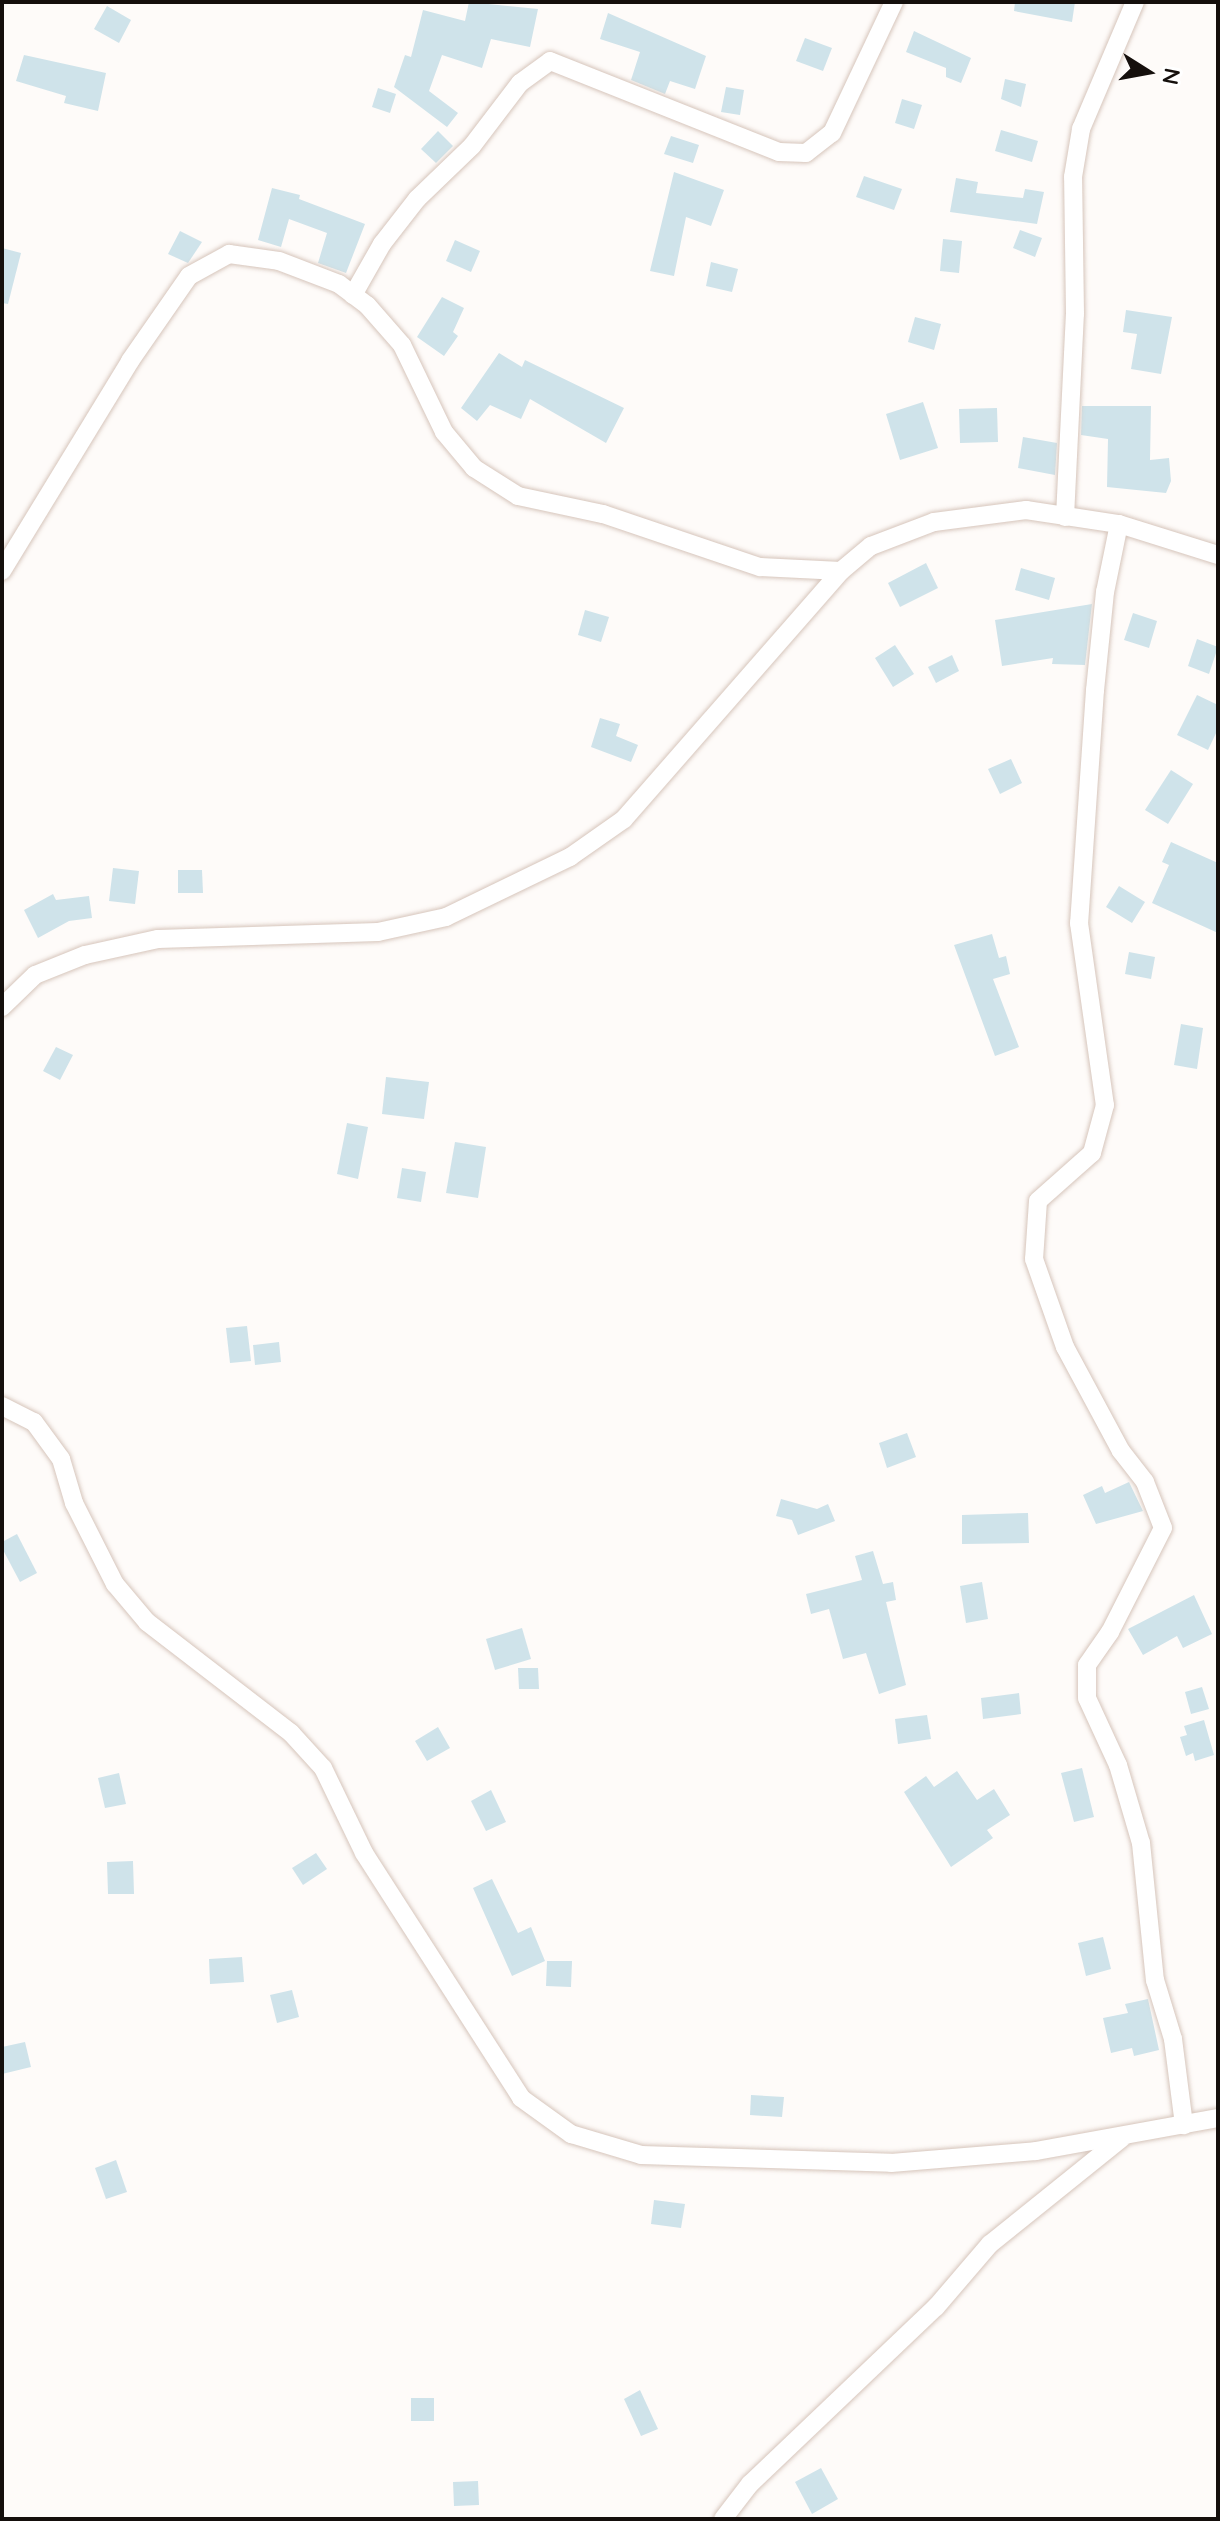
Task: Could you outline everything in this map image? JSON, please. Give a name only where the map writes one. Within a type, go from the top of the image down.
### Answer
[{"type":"street","points":[[353,295],[382,244],[417,199],[472,146],[520,83],[550,61],[779,152],[806,153],[832,133],[894,2]]},
{"type":"street","points":[[1065,517],[1075,314],[1073,177],[1081,129],[1135,2]]},
{"type":"street","points":[[2,571],[130,361],[189,276],[229,254],[279,261],[353,295],[402,345],[444,432],[474,468],[518,496],[603,514],[760,567],[841,571]]},
{"type":"street","points":[[2,1007],[35,975],[85,955],[158,939],[378,932],[446,917],[570,857],[624,819],[841,571],[871,546],[934,522],[1026,510],[1119,524],[1218,555]]},
{"type":"street","points":[[1119,524],[1103,606],[1079,923],[1105,1105],[1092,1153],[1038,1201],[1034,1259],[1065,1347],[1121,1451],[1145,1482],[1163,1528],[1110,1632],[1087,1665],[1087,1698],[1118,1765],[1141,1843],[1155,1980],[1173,2039],[1184,2125]]},
{"type":"street","points":[[2,1406],[34,1422],[61,1459],[74,1503],[115,1584],[147,1622],[291,1733],[323,1768],[364,1853],[521,2098],[571,2134],[641,2155],[891,2163],[1036,2151],[1218,2118]]},
{"type":"street","points":[[723,2519],[750,2484],[936,2307],[990,2244],[1124,2136]]},
{"type":"building","points":[[469,2],[538,9],[530,47],[491,39],[482,68],[442,55],[429,91],[458,113],[447,127],[394,87],[405,55],[411,57],[423,10],[465,21]]},
{"type":"building","points":[[1015,2],[1075,2],[1072,22],[1014,11]]},
{"type":"building","points":[[107,6],[131,20],[119,43],[94,29]]},
{"type":"building","points":[[608,13],[706,56],[695,89],[670,81],[665,94],[631,80],[640,52],[600,39]]},
{"type":"building","points":[[914,31],[971,58],[961,83],[946,77],[946,68],[906,52]]},
{"type":"building","points":[[805,38],[832,48],[823,71],[796,61]]},
{"type":"building","points":[[24,55],[106,73],[98,111],[64,103],[66,96],[16,81]]},
{"type":"building","points":[[1005,79],[1026,84],[1021,107],[1001,99]]},
{"type":"building","points":[[726,87],[744,90],[740,115],[721,112]]},
{"type":"building","points":[[378,88],[396,94],[390,113],[372,107]]},
{"type":"building","points":[[902,99],[922,105],[914,129],[895,123]]},
{"type":"building","points":[[1001,130],[1038,141],[1032,162],[995,151]]},
{"type":"building","points":[[438,131],[453,146],[436,163],[421,149]]},
{"type":"building","points":[[671,136],[699,145],[693,163],[664,154]]},
{"type":"building","points":[[674,172],[724,190],[711,226],[686,217],[674,276],[650,271]]},
{"type":"building","points":[[864,176],[902,189],[894,210],[856,197]]},
{"type":"building","points":[[956,178],[978,182],[976,193],[1023,198],[1025,189],[1044,192],[1037,224],[950,212]]},
{"type":"building","points":[[272,188],[300,195],[299,199],[365,224],[346,273],[318,263],[327,233],[289,219],[281,247],[258,240]]},
{"type":"building","points":[[1020,230],[1042,238],[1035,257],[1013,248]]},
{"type":"building","points":[[180,231],[202,242],[188,263],[168,254]]},
{"type":"building","points":[[943,239],[962,241],[959,273],[940,271]]},
{"type":"building","points":[[455,240],[480,251],[471,272],[446,261]]},
{"type":"building","points":[[2,248],[21,253],[8,304],[2,303]]},
{"type":"building","points":[[711,262],[738,269],[732,292],[706,286]]},
{"type":"building","points":[[442,297],[464,308],[453,332],[458,336],[444,356],[417,337]]},
{"type":"building","points":[[1126,310],[1172,317],[1161,374],[1131,369],[1137,334],[1123,332]]},
{"type":"building","points":[[915,317],[941,324],[934,350],[908,342]]},
{"type":"building","points":[[499,353],[522,367],[525,360],[624,408],[606,443],[530,399],[521,419],[490,405],[477,421],[461,408]]},
{"type":"building","points":[[923,402],[938,448],[900,460],[886,414]]},
{"type":"building","points":[[1082,406],[1151,406],[1150,460],[1169,458],[1171,481],[1166,493],[1107,487],[1108,439],[1081,435]]},
{"type":"building","points":[[997,408],[998,442],[960,443],[959,409]]},
{"type":"building","points":[[1023,437],[1057,443],[1055,475],[1018,468]]},
{"type":"building","points":[[926,563],[938,588],[900,607],[888,583]]},
{"type":"building","points":[[1021,568],[1055,578],[1049,600],[1015,590]]},
{"type":"building","points":[[1092,604],[1085,665],[1052,664],[1053,658],[1002,666],[995,620]]},
{"type":"building","points":[[585,610],[609,617],[601,642],[578,635]]},
{"type":"building","points":[[1133,613],[1157,621],[1149,648],[1124,640]]},
{"type":"building","points":[[1197,639],[1218,647],[1209,674],[1188,666]]},
{"type":"building","points":[[895,645],[914,674],[893,687],[875,658]]},
{"type":"building","points":[[952,655],[959,671],[936,683],[928,667]]},
{"type":"building","points":[[1197,695],[1218,705],[1218,729],[1208,750],[1177,735]]},
{"type":"building","points":[[600,718],[620,724],[616,736],[638,745],[631,762],[591,747]]},
{"type":"building","points":[[1011,759],[1022,783],[1000,794],[988,769]]},
{"type":"building","points":[[1171,770],[1193,784],[1168,824],[1145,810]]},
{"type":"building","points":[[1171,842],[1218,863],[1218,933],[1152,903],[1169,865],[1162,862]]},
{"type":"building","points":[[113,868],[139,871],[135,904],[109,901]]},
{"type":"building","points":[[178,870],[202,870],[203,893],[178,893]]},
{"type":"building","points":[[1119,886],[1145,902],[1132,923],[1106,907]]},
{"type":"building","points":[[53,894],[56,900],[89,896],[92,918],[69,921],[38,938],[24,910]]},
{"type":"building","points":[[992,934],[999,958],[1006,956],[1010,974],[993,979],[1019,1047],[995,1056],[954,945]]},
{"type":"building","points":[[1129,952],[1155,957],[1151,979],[1125,974]]},
{"type":"building","points":[[1181,1024],[1203,1028],[1197,1069],[1174,1065]]},
{"type":"building","points":[[56,1047],[73,1055],[60,1080],[43,1071]]},
{"type":"building","points":[[386,1077],[429,1082],[424,1119],[382,1114]]},
{"type":"building","points":[[347,1123],[368,1127],[358,1179],[337,1174]]},
{"type":"building","points":[[455,1142],[486,1147],[478,1198],[446,1193]]},
{"type":"building","points":[[402,1168],[426,1172],[421,1202],[397,1198]]},
{"type":"building","points":[[247,1326],[251,1361],[230,1363],[226,1328]]},
{"type":"building","points":[[279,1342],[281,1362],[255,1365],[253,1345]]},
{"type":"building","points":[[907,1433],[916,1457],[887,1468],[879,1443]]},
{"type":"building","points":[[1129,1482],[1143,1511],[1096,1524],[1083,1495],[1102,1486],[1105,1493]]},
{"type":"building","points":[[781,1499],[817,1509],[828,1504],[835,1521],[798,1535],[792,1520],[776,1516]]},
{"type":"building","points":[[1028,1513],[1029,1543],[962,1544],[962,1515]]},
{"type":"building","points":[[17,1534],[37,1573],[20,1582],[2,1548],[2,1542]]},
{"type":"building","points":[[873,1551],[883,1584],[893,1582],[896,1600],[886,1602],[906,1685],[879,1694],[866,1653],[843,1659],[829,1609],[811,1614],[806,1594],[862,1580],[855,1556]]},
{"type":"building","points":[[982,1582],[988,1619],[966,1623],[960,1586]]},
{"type":"building","points":[[1194,1595],[1212,1634],[1183,1648],[1177,1636],[1143,1655],[1128,1629]]},
{"type":"building","points":[[522,1628],[531,1659],[495,1670],[486,1639]]},
{"type":"building","points":[[518,1668],[538,1668],[539,1689],[519,1689]]},
{"type":"building","points":[[1202,1687],[1209,1709],[1191,1714],[1185,1692]]},
{"type":"building","points":[[1019,1693],[1021,1714],[983,1719],[981,1698]]},
{"type":"building","points":[[927,1715],[931,1739],[898,1744],[895,1719]]},
{"type":"building","points":[[1204,1720],[1214,1755],[1195,1761],[1193,1753],[1186,1756],[1180,1737],[1187,1735],[1184,1726]]},
{"type":"building","points":[[438,1727],[450,1748],[427,1761],[415,1741]]},
{"type":"building","points":[[1082,1768],[1094,1817],[1074,1822],[1061,1773]]},
{"type":"building","points":[[957,1771],[977,1800],[994,1789],[1010,1815],[987,1830],[993,1838],[951,1867],[904,1792],[926,1776],[934,1787]]},
{"type":"building","points":[[119,1773],[126,1804],[105,1808],[98,1778]]},
{"type":"building","points":[[491,1790],[506,1822],[486,1831],[471,1801]]},
{"type":"building","points":[[316,1853],[327,1869],[303,1885],[292,1868]]},
{"type":"building","points":[[133,1861],[134,1894],[108,1894],[107,1862]]},
{"type":"building","points":[[492,1879],[518,1933],[531,1927],[545,1961],[512,1976],[473,1888]]},
{"type":"building","points":[[1103,1937],[1111,1969],[1086,1976],[1078,1943]]},
{"type":"building","points":[[242,1957],[244,1982],[210,1984],[209,1959]]},
{"type":"building","points":[[547,1961],[572,1961],[571,1987],[546,1986]]},
{"type":"building","points":[[292,1990],[299,2017],[277,2023],[270,1995]]},
{"type":"building","points":[[1148,1999],[1159,2050],[1134,2056],[1132,2048],[1111,2053],[1103,2018],[1128,2013],[1125,2004]]},
{"type":"building","points":[[25,2042],[31,2067],[2,2074],[2,2047]]},
{"type":"building","points":[[751,2095],[784,2097],[782,2117],[750,2115]]},
{"type":"building","points":[[116,2160],[127,2192],[106,2199],[95,2168]]},
{"type":"building","points":[[654,2200],[685,2204],[681,2228],[651,2224]]},
{"type":"building","points":[[640,2390],[658,2429],[641,2436],[624,2399]]},
{"type":"building","points":[[411,2398],[434,2398],[434,2421],[411,2421]]},
{"type":"building","points":[[821,2468],[838,2499],[812,2514],[795,2482]]},
{"type":"building","points":[[478,2481],[479,2505],[454,2506],[453,2482]]}]
